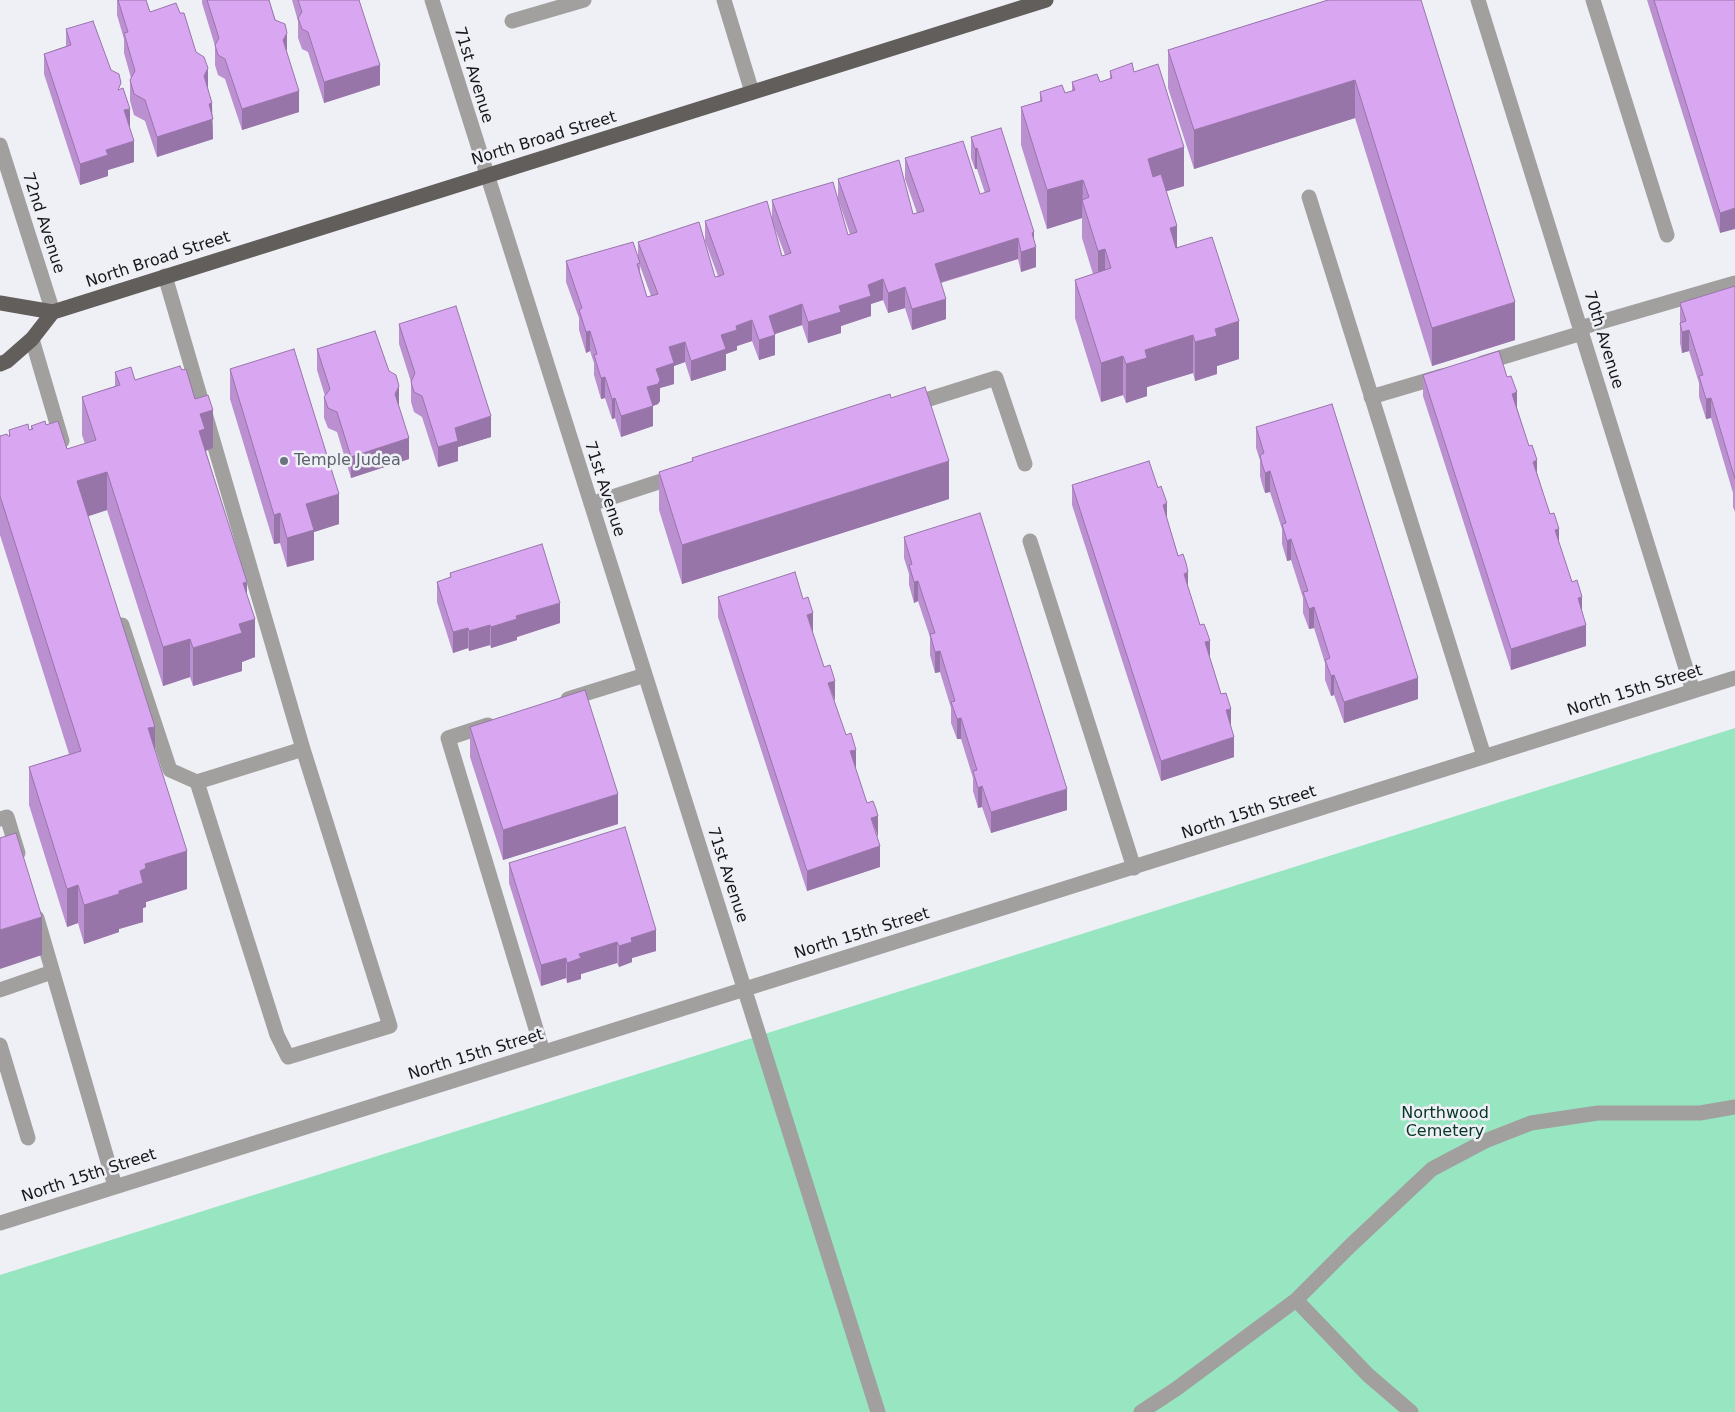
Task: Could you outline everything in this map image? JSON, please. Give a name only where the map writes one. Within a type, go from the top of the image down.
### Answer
[{"type":"main road","name":"North Broad Street","points":[[0,303],[53,312],[1046,0]]},
{"type":"main road","points":[[0,364],[7,361],[32,339],[53,312]]},
{"type":"street","name":"71st Avenue","points":[[432,0],[878,1412]]},
{"type":"street","points":[[512,21],[584,0]]},
{"type":"street","points":[[724,0],[752,92]]},
{"type":"street","name":"70th Avenue","points":[[1478,0],[1693,691]]},
{"type":"street","points":[[1592,0],[1667,235]]},
{"type":"street","name":"72nd Avenue","points":[[0,145],[53,312]]},
{"type":"street","points":[[1309,197],[1484,756]]},
{"type":"street","points":[[165,276],[303,749],[390,1026],[288,1057],[277,1035],[197,782]]},
{"type":"street","points":[[1472,367],[1735,283]]},
{"type":"street","points":[[32,339],[68,458]]},
{"type":"street","points":[[1371,398],[1454,372]]},
{"type":"street","points":[[893,410],[996,378],[1025,464]]},
{"type":"street","points":[[591,504],[695,470]]},
{"type":"street","points":[[1030,541],[1134,868]]},
{"type":"street","points":[[118,610],[170,770],[197,782],[303,749]]},
{"type":"street","points":[[557,703],[645,675]]},
{"type":"street","name":"North 15th Street","points":[[0,1223],[1735,678]]},
{"type":"street","points":[[502,720],[448,738],[543,1052]]},
{"type":"street","points":[[0,819],[7,817],[23,871]]},
{"type":"street","points":[[34,908],[115,1186]]},
{"type":"street","points":[[0,990],[52,972]]},
{"type":"street","points":[[0,1045],[28,1138]]},
{"type":"street","points":[[1141,1412],[1176,1389],[1296,1300],[1432,1169],[1485,1141],[1531,1123],[1598,1113],[1700,1113],[1735,1107]]},
{"type":"street","points":[[1296,1300],[1368,1375],[1412,1412]]},
{"type":"green space","name":"Northwood Cemetery","points":[[1735,728],[1735,1412],[0,1412],[0,1275]]},
{"type":"building","points":[[118,0],[146,0],[150,12],[176,3],[180,13],[184,13],[196,52],[204,57],[208,68],[204,76],[212,103],[209,104],[213,119],[157,137],[145,100],[134,94],[130,80],[135,71],[124,33],[128,32]]},
{"type":"building","points":[[207,0],[269,0],[275,20],[285,24],[287,33],[283,40],[299,91],[242,109],[225,59],[218,55],[215,45],[219,38]]},
{"type":"building","points":[[298,0],[359,0],[380,65],[324,82],[308,32],[302,29],[298,18],[302,12]]},
{"type":"building","points":[[1328,0],[1421,0],[1515,302],[1432,328],[1355,80],[1194,130],[1168,50]]},
{"type":"building","points":[[1654,0],[1735,0],[1735,208],[1720,213]]},
{"type":"building","points":[[93,21],[111,70],[119,74],[121,83],[118,90],[123,88],[130,109],[124,110],[134,141],[106,150],[108,155],[80,164],[44,54],[71,45],[66,29]]},
{"type":"building","points":[[1132,63],[1134,72],[1158,64],[1184,147],[1148,159],[1153,177],[1161,174],[1177,226],[1170,228],[1176,248],[1212,237],[1239,321],[1215,329],[1217,336],[1195,342],[1193,335],[1145,350],[1147,358],[1126,364],[1123,356],[1101,363],[1075,280],[1111,268],[1105,249],[1098,251],[1082,200],[1089,197],[1083,180],[1047,190],[1021,107],[1042,101],[1040,92],[1062,85],[1065,93],[1075,90],[1072,82],[1097,74],[1100,82],[1112,78],[1110,71]]},
{"type":"building","points":[[1001,128],[1034,232],[1032,233],[1036,247],[1021,252],[1018,238],[935,264],[946,299],[912,309],[905,287],[888,293],[883,279],[868,285],[871,296],[839,306],[841,312],[808,322],[802,304],[769,316],[775,335],[759,340],[752,320],[736,326],[737,330],[721,335],[726,349],[691,361],[685,342],[669,347],[674,363],[656,369],[660,380],[658,384],[647,387],[653,406],[621,416],[615,398],[612,399],[605,377],[601,378],[594,355],[597,354],[590,331],[586,332],[579,310],[582,308],[566,261],[633,242],[640,263],[637,264],[647,297],[658,294],[638,242],[699,222],[715,277],[720,276],[724,274],[705,221],[767,201],[782,256],[791,253],[772,200],[833,182],[848,235],[857,232],[838,179],[899,160],[913,214],[924,211],[905,158],[963,141],[980,194],[990,191],[977,148],[975,149],[971,137]]},
{"type":"building","points":[[1735,286],[1735,479],[1711,398],[1706,399],[1699,376],[1703,375],[1689,330],[1682,332],[1680,323],[1686,321],[1680,303]]},
{"type":"building","points":[[456,306],[491,416],[455,428],[458,441],[438,447],[422,396],[414,392],[411,382],[415,373],[399,324]]},
{"type":"building","points":[[375,331],[389,371],[396,375],[399,386],[395,394],[409,438],[351,457],[337,412],[328,408],[324,397],[330,389],[317,349]]},
{"type":"building","name":"Temple Judea","points":[[294,349],[339,494],[306,504],[314,530],[287,538],[280,513],[274,515],[230,369]]},
{"type":"building","points":[[1499,351],[1507,377],[1511,376],[1517,392],[1512,394],[1529,446],[1532,445],[1537,460],[1533,462],[1550,514],[1554,513],[1559,529],[1555,530],[1572,582],[1577,580],[1582,597],[1578,598],[1586,625],[1511,649],[1423,375]]},
{"type":"building","points":[[180,366],[182,370],[186,369],[195,399],[208,395],[213,410],[200,414],[205,429],[199,431],[247,582],[243,583],[255,619],[239,624],[242,633],[193,648],[190,639],[163,647],[107,472],[77,481],[155,727],[148,728],[187,851],[145,864],[146,868],[140,871],[143,883],[119,891],[119,894],[84,905],[78,885],[67,889],[29,767],[81,751],[0,496],[0,436],[7,434],[10,436],[9,430],[28,424],[29,430],[33,429],[31,426],[45,421],[46,425],[58,421],[67,449],[96,440],[82,397],[120,385],[115,372],[131,367],[135,380]]},
{"type":"building","points":[[925,387],[949,461],[682,545],[659,472],[693,461],[692,458],[890,394],[891,398]]},
{"type":"building","points":[[1332,404],[1418,678],[1344,702],[1334,675],[1331,676],[1325,660],[1330,658],[1314,607],[1309,609],[1303,592],[1308,591],[1291,539],[1287,541],[1282,524],[1286,523],[1270,471],[1265,473],[1262,464],[1260,455],[1264,453],[1256,427]]},
{"type":"building","points":[[1149,461],[1158,488],[1161,486],[1167,503],[1163,505],[1178,556],[1183,554],[1186,563],[1188,572],[1184,574],[1200,625],[1204,624],[1210,641],[1205,642],[1221,694],[1226,693],[1231,709],[1226,710],[1234,737],[1161,761],[1072,485]]},
{"type":"building","points":[[980,513],[1067,789],[991,812],[982,786],[978,788],[973,771],[977,770],[961,718],[957,719],[951,702],[955,701],[940,651],[935,652],[930,634],[935,633],[918,581],[914,582],[909,565],[912,564],[904,537]]},
{"type":"building","points":[[542,544],[560,603],[516,616],[517,619],[491,627],[490,625],[469,631],[468,628],[453,632],[437,582],[451,577],[450,573]]},
{"type":"building","points":[[795,572],[803,599],[808,597],[813,613],[807,615],[824,667],[830,665],[835,681],[828,683],[846,735],[851,733],[856,750],[850,751],[867,803],[873,801],[876,809],[878,816],[871,818],[880,846],[807,871],[718,597]]},
{"type":"building","points":[[585,690],[618,794],[503,830],[470,727]]},
{"type":"building","points":[[625,827],[656,930],[631,938],[632,942],[619,946],[617,942],[579,954],[581,958],[567,963],[566,958],[541,965],[509,863]]},
{"type":"building","points":[[16,833],[42,917],[0,930],[0,838]]},
{"type":"place","name":"Temple Judea","points":[[284,461]]}]
